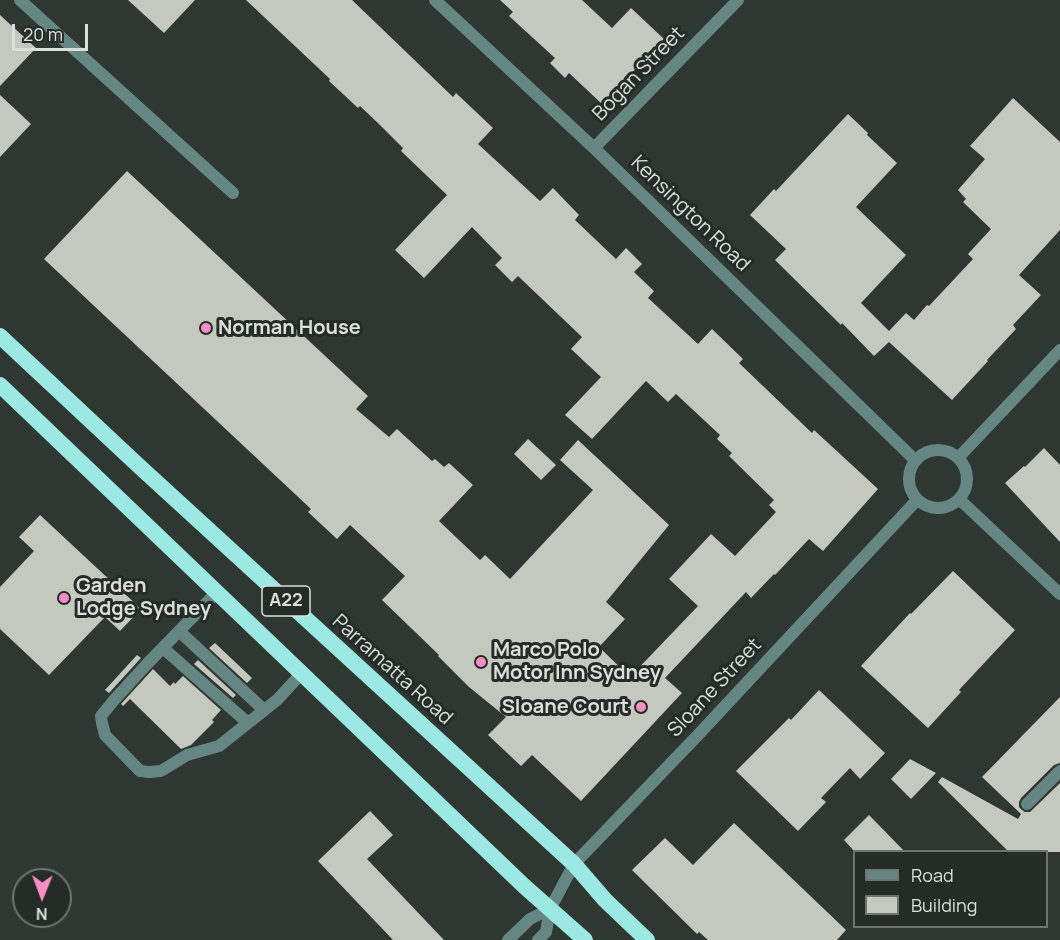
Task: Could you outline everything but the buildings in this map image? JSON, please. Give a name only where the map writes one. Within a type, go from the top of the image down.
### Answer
[{"type":"highway","name":"Parramatta Road","points":[[0,336],[574,864],[605,900],[647,940]]},
{"type":"highway","name":"A22","points":[[0,385],[585,940]]},
{"type":"street","points":[[20,0],[233,193]]},
{"type":"street","name":"Kensington Road","points":[[435,0],[594,148],[915,460]]},
{"type":"street","name":"Bogan Street","points":[[594,148],[738,0]]},
{"type":"street","points":[[958,458],[1060,350]]},
{"type":"street","points":[[931,450],[950,452],[958,458],[967,474],[967,483],[959,499],[952,504],[934,508],[917,500],[909,485],[908,476],[915,460],[922,453],[931,450]]},
{"type":"street","points":[[959,499],[1060,594]]},
{"type":"street","name":"Sloane Street","points":[[538,940],[546,932],[550,909],[574,864],[706,727],[917,500]]},
{"type":"street","points":[[217,592],[115,699],[101,717],[105,735],[140,771],[161,771],[187,755],[219,746],[277,700],[302,673]]},
{"type":"street","points":[[179,632],[264,710]]},
{"type":"street","points":[[163,648],[248,723]]},
{"type":"street","points":[[1027,804],[1060,771]]},
{"type":"street","points":[[508,940],[530,919],[550,909]]},
{"type":"place","name":"Norman House","points":[[206,328]]},
{"type":"place","name":"Garden Lodge Sydney","points":[[64,598]]},
{"type":"place","name":"Marco Polo Motor Inn Sydney","points":[[481,662]]},
{"type":"place","name":"Sloane Court","points":[[641,707]]}]
